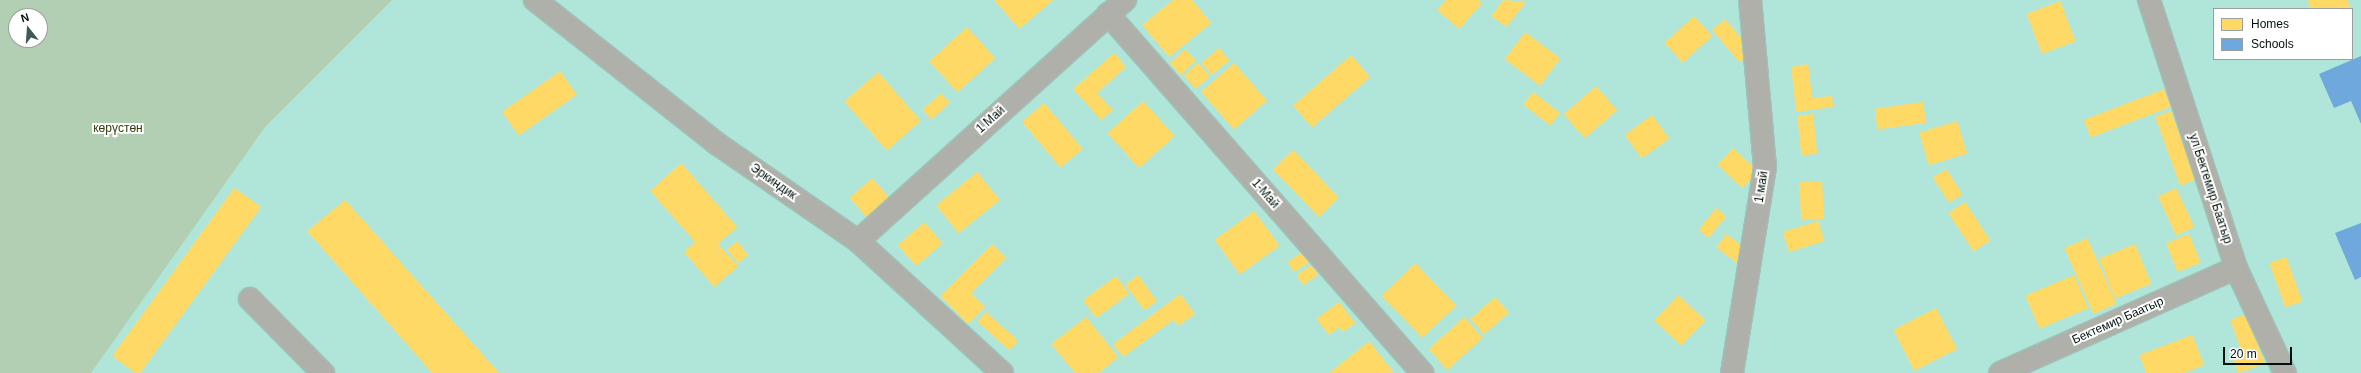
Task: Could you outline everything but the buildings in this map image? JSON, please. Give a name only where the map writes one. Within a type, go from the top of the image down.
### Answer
[{"type":"street","name":"Эркиндик","points":[[535,0],[716,143],[858,241],[1002,373]]},
{"type":"street","name":"1 Май","points":[[858,241],[1125,0]]},
{"type":"street","name":"1 май","points":[[1732,373],[1765,167],[1750,0]]},
{"type":"street","name":"ул Бектемир Баатыр","points":[[2149,0],[2236,268],[2285,373]]},
{"type":"street","name":"1-Май","points":[[1108,14],[1422,373]]},
{"type":"street","name":"Бектемир Баатыр","points":[[2000,373],[2236,268]]},
{"type":"street","points":[[250,299],[323,373]]},
{"type":"green space","name":"көрүстөн","points":[[0,0],[392,0],[265,127],[91,373],[0,373]]}]
